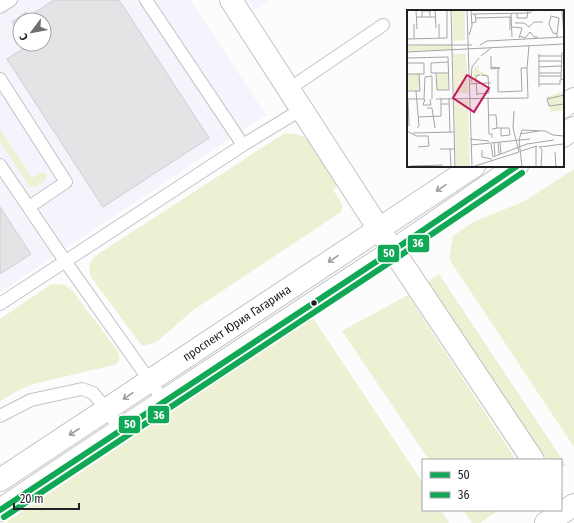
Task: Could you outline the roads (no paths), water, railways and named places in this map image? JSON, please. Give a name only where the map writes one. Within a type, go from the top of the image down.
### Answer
[{"type":"main road","points":[[231,0],[532,459]]},
{"type":"main road","points":[[564,106],[574,100]]},
{"type":"main road","points":[[564,135],[574,128]]},
{"type":"main road","name":"проспект Юрия Гагарина","points":[[0,480],[473,167]]},
{"type":"main road","name":"проспект Юрия Гагарина","points":[[0,510],[394,250],[516,167]]},
{"type":"main road","points":[[546,523],[569,510]]},
{"type":"lane","points":[[0,7],[11,0]]},
{"type":"lane","points":[[146,0],[242,145]]},
{"type":"lane","points":[[289,89],[383,25]]},
{"type":"lane","points":[[0,79],[66,182],[29,207]]},
{"type":"lane","points":[[0,304],[242,145],[302,109]]},
{"type":"lane","points":[[0,165],[65,261],[164,401]]},
{"type":"lane","points":[[0,416],[31,400],[82,388],[92,393],[120,430]]}]
